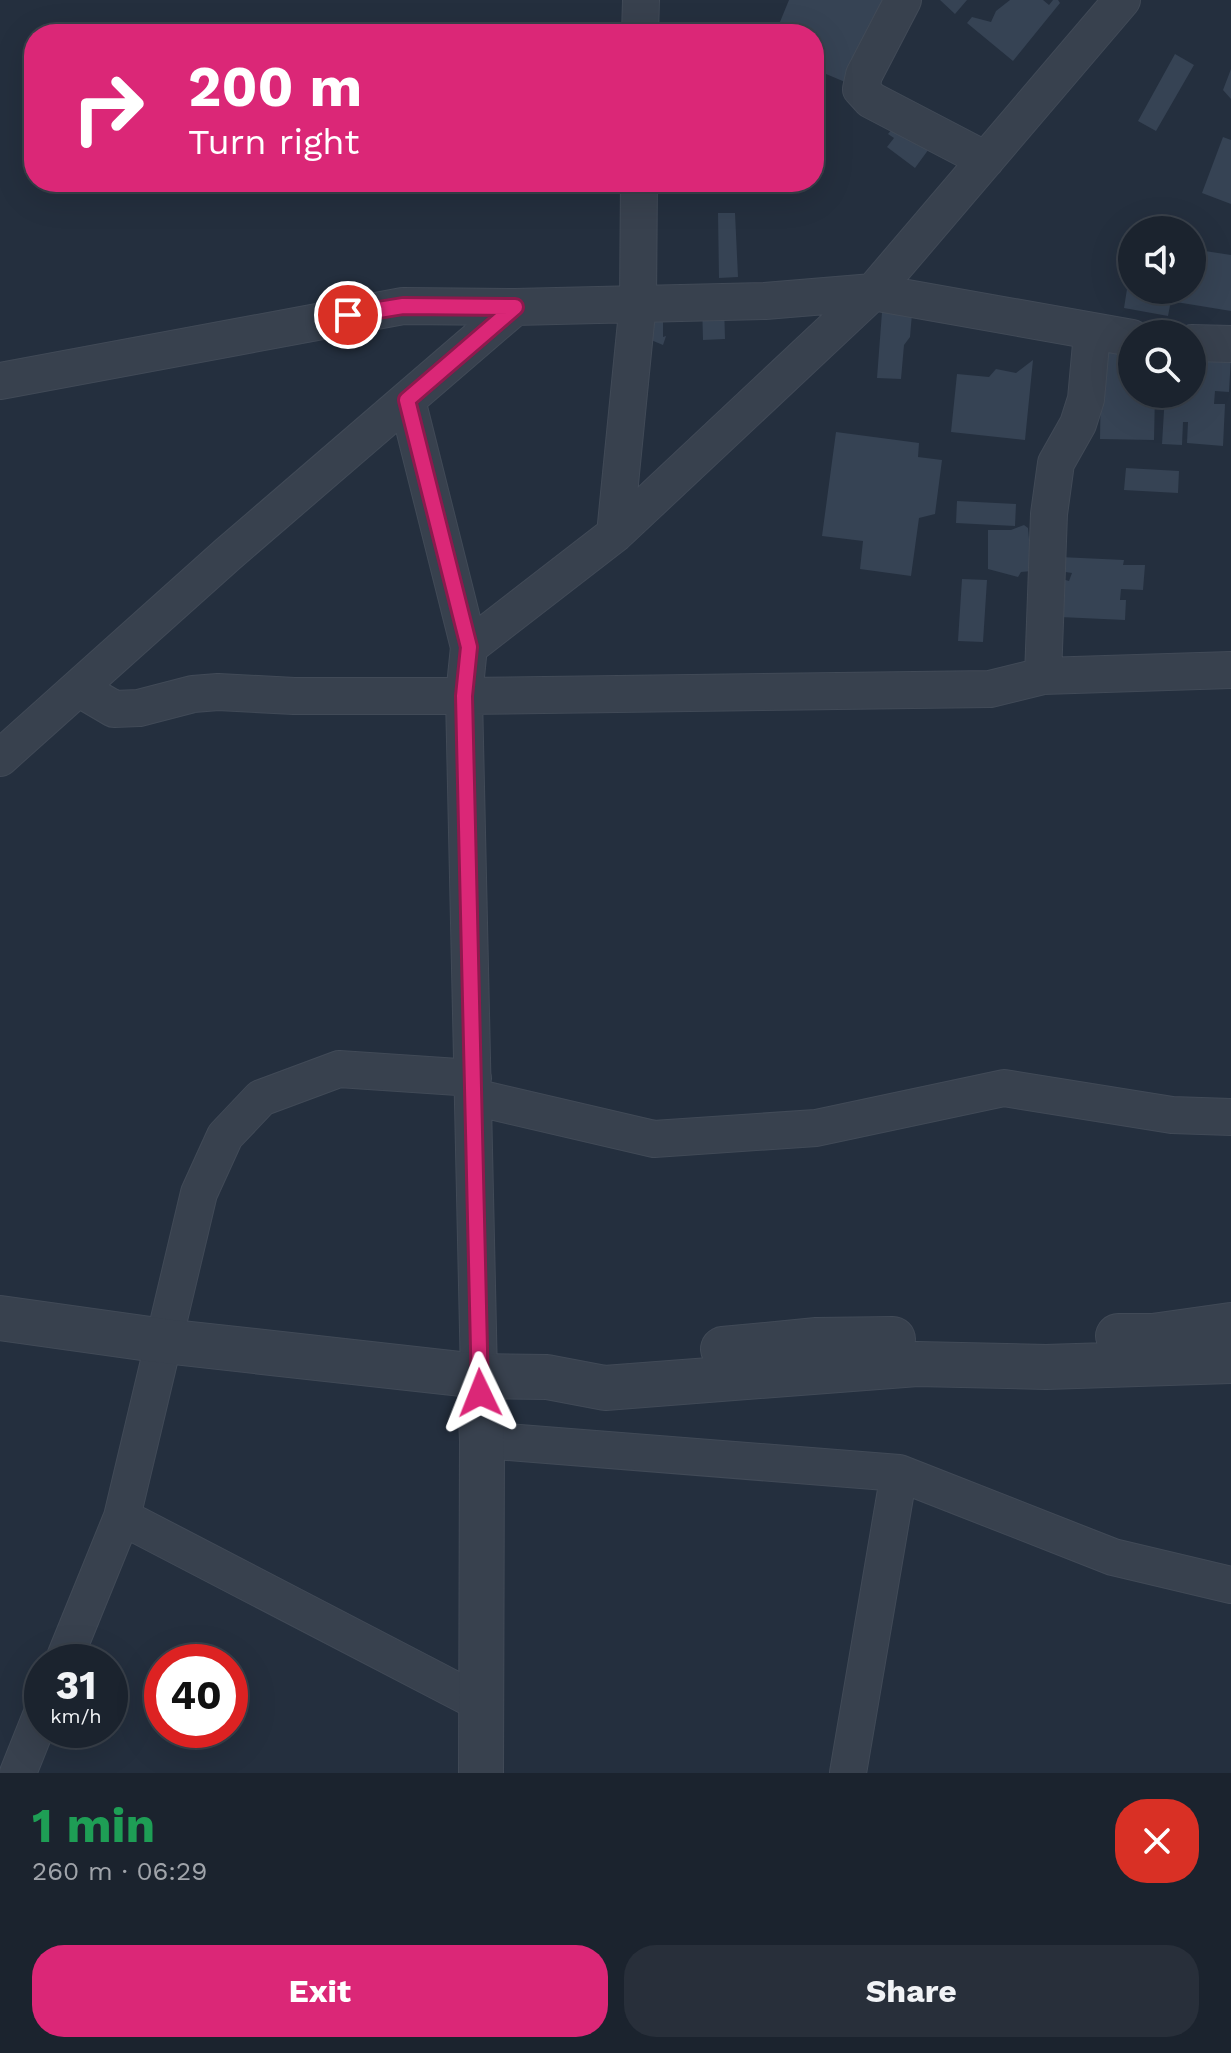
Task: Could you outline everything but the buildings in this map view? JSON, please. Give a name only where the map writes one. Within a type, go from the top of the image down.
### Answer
[{"type":"street","points":[[640,24],[641,0]]},
{"type":"street","points":[[903,0],[864,75],[861,89],[871,100],[986,160]]},
{"type":"street","points":[[469,647],[615,534],[873,292],[1122,0]]},
{"type":"street","points":[[615,534],[638,302],[639,192]]},
{"type":"street","points":[[0,381],[403,306],[515,307],[765,301],[873,292],[1118,336]]},
{"type":"street","points":[[0,758],[228,554],[515,307]]},
{"type":"street","points":[[1043,676],[1049,514],[1056,463],[1078,424],[1086,399],[1092,333]]},
{"type":"street","points":[[1206,343],[1231,344]]},
{"type":"street","points":[[407,400],[469,647],[464,696],[482,1440],[481,1773]]},
{"type":"street","points":[[80,689],[114,709],[139,708],[193,694],[218,692],[294,696],[464,696],[990,689],[1043,676],[1231,670]]},
{"type":"street","points":[[70,1644],[122,1517],[199,1193],[225,1136],[261,1098],[339,1069],[474,1088],[654,1139],[816,1128],[1004,1088],[1172,1115],[1231,1117]]},
{"type":"street","points":[[3,1324],[479,1376],[547,1377],[605,1388],[917,1364],[1046,1367],[1231,1361]]},
{"type":"street","points":[[547,1377],[617,1359],[817,1340],[1153,1336],[1231,1325]]},
{"type":"street","points":[[482,1440],[899,1473],[1113,1557],[1231,1585]]},
{"type":"street","points":[[848,1773],[899,1473]]},
{"type":"street","points":[[122,1517],[480,1703]]},
{"type":"street","points":[[18,1773],[28,1748]]},
{"type":"route","points":[[348,315],[403,306],[515,307],[407,400],[469,647],[464,696],[480,1393]]}]
